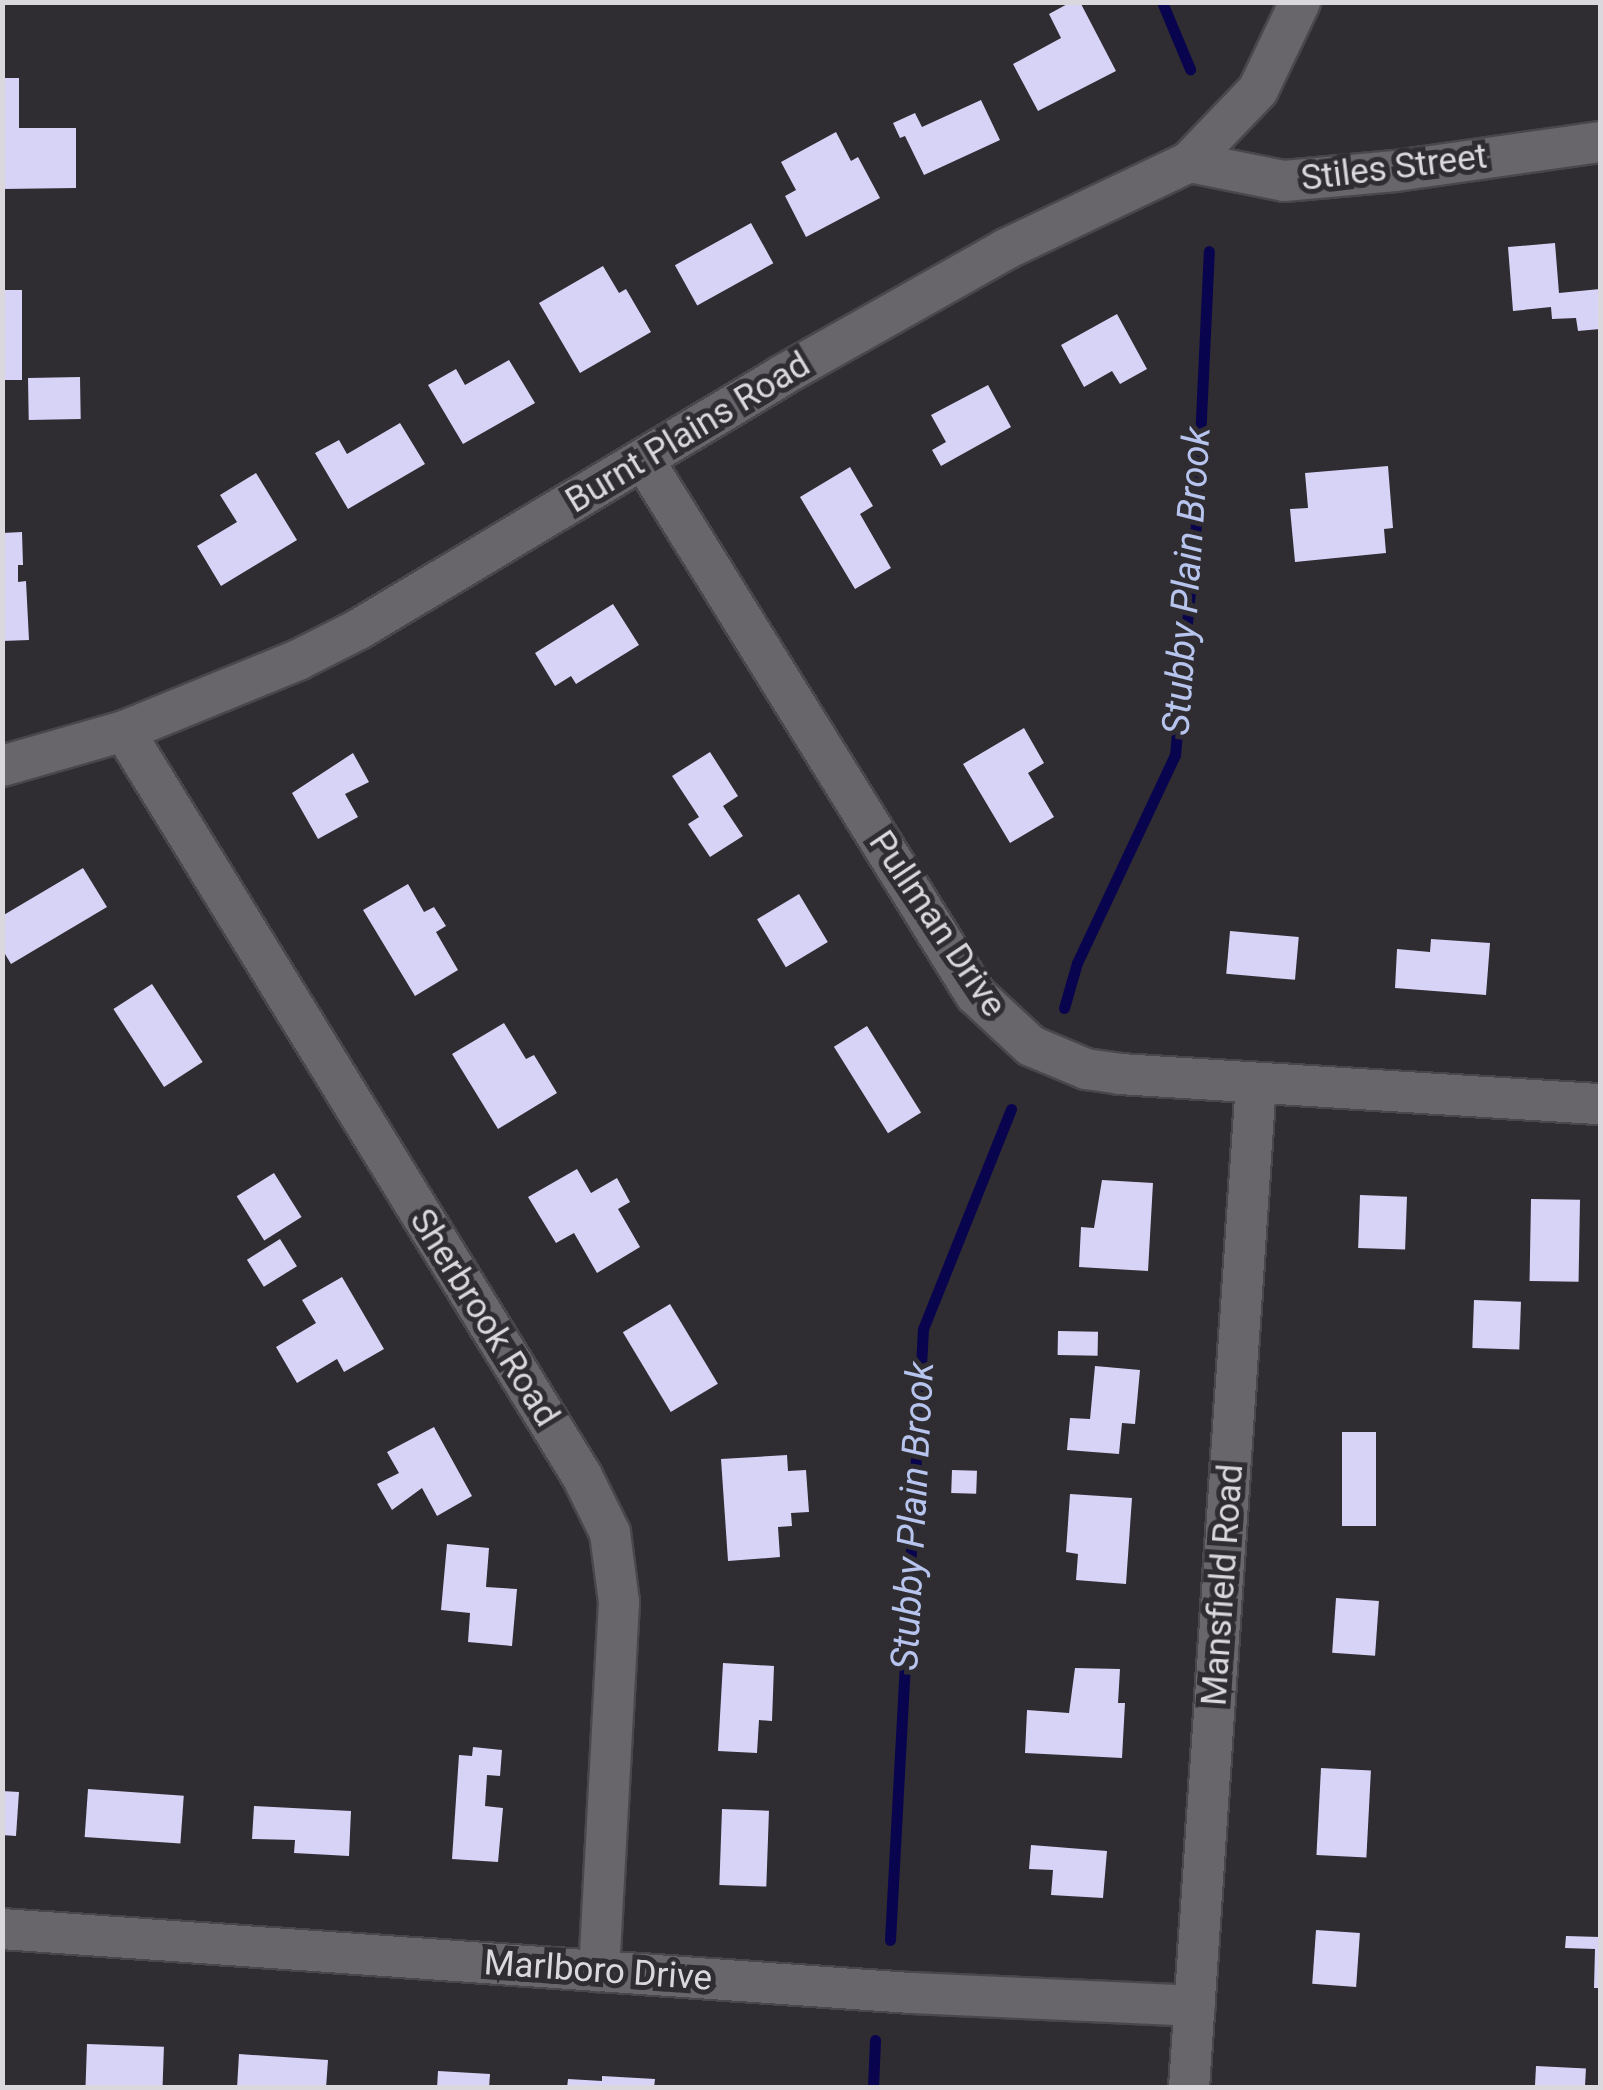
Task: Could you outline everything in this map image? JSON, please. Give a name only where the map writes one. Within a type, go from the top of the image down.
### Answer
[{"type":"street","name":"Burnt Plains Road","points":[[2,766],[124,731],[236,688],[359,629],[1006,248],[1189,162],[1258,90],[1300,2]]},
{"type":"street","name":"Stiles Street","points":[[1189,162],[1284,181],[1396,171],[1600,142]]},
{"type":"street","name":"Pullman Drive","points":[[643,459],[975,994],[1031,1046],[1086,1069],[1256,1084],[1600,1104]]},
{"type":"street","name":"Sherbrook Road","points":[[124,731],[571,1459],[610,1532],[619,1602],[598,1970]]},
{"type":"street","name":"Mansfield Road","points":[[1189,2088],[1256,1084]]},
{"type":"street","name":"Marlboro Drive","points":[[2,1929],[910,1993],[1195,2006]]},
{"type":"building","points":[[1071,2],[1080,2],[1116,71],[1038,111],[1013,64],[1061,38],[1049,14]]},
{"type":"building","points":[[2,78],[19,78],[19,128],[76,128],[76,188],[2,189]]},
{"type":"building","points":[[981,100],[1000,140],[924,175],[905,136],[900,138],[893,123],[915,113],[922,127]]},
{"type":"building","points":[[836,132],[851,161],[858,157],[880,198],[806,237],[785,196],[796,190],[781,162]]},
{"type":"building","points":[[751,223],[773,263],[697,305],[675,265]]},
{"type":"building","points":[[1555,243],[1559,293],[1600,289],[1600,329],[1578,331],[1576,318],[1552,319],[1551,307],[1513,311],[1508,247]]},
{"type":"building","points":[[603,266],[619,293],[626,289],[651,332],[580,373],[539,303]]},
{"type":"building","points":[[2,290],[22,290],[22,380],[2,380]]},
{"type":"building","points":[[1117,314],[1147,369],[1120,384],[1112,371],[1084,387],[1061,345]]},
{"type":"building","points":[[509,360],[535,403],[463,444],[428,385],[456,369],[465,385]]},
{"type":"building","points":[[80,377],[81,419],[29,420],[28,378]]},
{"type":"building","points":[[988,385],[1011,427],[941,466],[932,450],[946,442],[931,415]]},
{"type":"building","points":[[400,423],[425,464],[348,509],[315,453],[339,440],[347,454]]},
{"type":"building","points":[[1388,466],[1393,528],[1384,529],[1386,553],[1295,562],[1290,509],[1308,508],[1305,473]]},
{"type":"building","points":[[850,467],[873,506],[860,514],[891,568],[855,589],[800,497]]},
{"type":"building","points":[[256,473],[297,540],[221,586],[197,546],[237,522],[220,495]]},
{"type":"building","points":[[22,532],[23,565],[18,565],[18,582],[26,581],[29,640],[2,641],[2,533]]},
{"type":"building","points":[[613,604],[639,645],[576,684],[571,676],[555,686],[535,653]]},
{"type":"building","points":[[1024,728],[1044,763],[1028,773],[1054,817],[1010,843],[963,764]]},
{"type":"building","points":[[710,752],[738,796],[723,806],[743,836],[710,857],[688,824],[699,817],[672,776]]},
{"type":"building","points":[[353,753],[369,782],[345,794],[358,817],[318,839],[292,793]]},
{"type":"building","points":[[83,868],[107,907],[11,964],[2,949],[2,916]]},
{"type":"building","points":[[408,884],[424,912],[434,907],[446,926],[436,932],[458,970],[415,996],[363,910]]},
{"type":"building","points":[[799,894],[828,942],[786,967],[757,919]]},
{"type":"building","points":[[1230,931],[1299,937],[1295,980],[1226,974]]},
{"type":"building","points":[[1431,939],[1490,943],[1486,995],[1395,988],[1397,949],[1430,952]]},
{"type":"building","points":[[152,984],[203,1062],[164,1087],[113,1009]]},
{"type":"building","points":[[504,1023],[526,1059],[534,1055],[557,1093],[498,1129],[452,1054]]},
{"type":"building","points":[[867,1026],[921,1113],[888,1133],[834,1047]]},
{"type":"building","points":[[577,1169],[591,1193],[617,1178],[630,1202],[618,1209],[640,1247],[597,1273],[574,1233],[556,1243],[528,1197]]},
{"type":"building","points":[[274,1173],[302,1217],[264,1240],[237,1196]]},
{"type":"building","points":[[1102,1180],[1153,1183],[1148,1271],[1079,1267],[1081,1227],[1094,1228]]},
{"type":"building","points":[[1360,1195],[1407,1197],[1405,1250],[1358,1248]]},
{"type":"building","points":[[1531,1199],[1580,1200],[1579,1282],[1530,1281]]},
{"type":"building","points":[[280,1239],[297,1266],[264,1287],[247,1260]]},
{"type":"building","points":[[342,1277],[384,1349],[344,1372],[337,1359],[297,1383],[276,1347],[316,1323],[302,1300]]},
{"type":"building","points":[[1474,1300],[1521,1302],[1519,1350],[1472,1348]]},
{"type":"building","points":[[670,1304],[718,1384],[671,1412],[623,1332]]},
{"type":"building","points":[[1058,1331],[1098,1332],[1098,1356],[1058,1355]]},
{"type":"building","points":[[1095,1366],[1140,1370],[1135,1424],[1122,1423],[1119,1454],[1067,1450],[1070,1418],[1090,1419]]},
{"type":"building","points":[[434,1427],[472,1496],[437,1516],[422,1488],[392,1510],[377,1484],[399,1473],[387,1452]]},
{"type":"building","points":[[1342,1432],[1376,1432],[1376,1526],[1342,1526]]},
{"type":"building","points":[[787,1455],[788,1471],[806,1470],[809,1512],[791,1513],[792,1526],[778,1527],[780,1557],[728,1561],[721,1459]]},
{"type":"building","points":[[952,1470],[977,1471],[976,1494],[951,1493]]},
{"type":"building","points":[[1070,1494],[1132,1498],[1126,1584],[1076,1580],[1078,1554],[1066,1552]]},
{"type":"building","points":[[447,1544],[489,1548],[486,1587],[517,1589],[512,1646],[468,1642],[470,1613],[441,1610]]},
{"type":"building","points":[[1336,1598],[1379,1601],[1375,1656],[1332,1653]]},
{"type":"building","points":[[723,1663],[774,1666],[772,1721],[759,1720],[757,1753],[718,1751]]},
{"type":"building","points":[[1075,1668],[1120,1669],[1118,1703],[1125,1703],[1122,1758],[1025,1753],[1027,1710],[1069,1713]]},
{"type":"building","points":[[473,1747],[502,1750],[500,1776],[487,1775],[485,1806],[503,1808],[498,1862],[452,1859],[459,1755],[472,1756]]},
{"type":"building","points":[[1321,1768],[1371,1771],[1366,1857],[1316,1855]]},
{"type":"building","points":[[88,1789],[184,1796],[180,1844],[85,1837]]},
{"type":"building","points":[[2,1791],[19,1792],[16,1836],[2,1835]]},
{"type":"building","points":[[254,1806],[351,1811],[349,1856],[294,1853],[295,1840],[252,1839]]},
{"type":"building","points":[[722,1809],[769,1811],[766,1887],[719,1885]]},
{"type":"building","points":[[1031,1845],[1107,1851],[1103,1898],[1051,1895],[1053,1870],[1029,1869]]},
{"type":"building","points":[[1316,1930],[1360,1933],[1356,1987],[1312,1984]]},
{"type":"building","points":[[1566,1936],[1600,1937],[1600,1988],[1594,1988],[1595,1949],[1565,1948]]},
{"type":"building","points":[[87,2044],[164,2047],[163,2088],[86,2085]]},
{"type":"building","points":[[239,2054],[328,2060],[326,2088],[237,2088]]},
{"type":"building","points":[[1536,2066],[1586,2069],[1585,2088],[1535,2088]]},
{"type":"building","points":[[438,2071],[490,2074],[489,2088],[437,2088]]},
{"type":"building","points":[[602,2076],[655,2079],[654,2088],[567,2088],[568,2079],[602,2081]]},
{"type":"waterway","name":"Stubby Plain Brook","points":[[1162,2],[1190,69]]},
{"type":"waterway","name":"Stubby Plain Brook","points":[[1064,1008],[1077,963],[1175,755],[1196,524],[1209,251]]},
{"type":"waterway","name":"Stubby Plain Brook","points":[[890,1940],[923,1329],[1011,1109]]},
{"type":"waterway","name":"Stubby Plain Brook","points":[[873,2088],[875,2040]]}]
